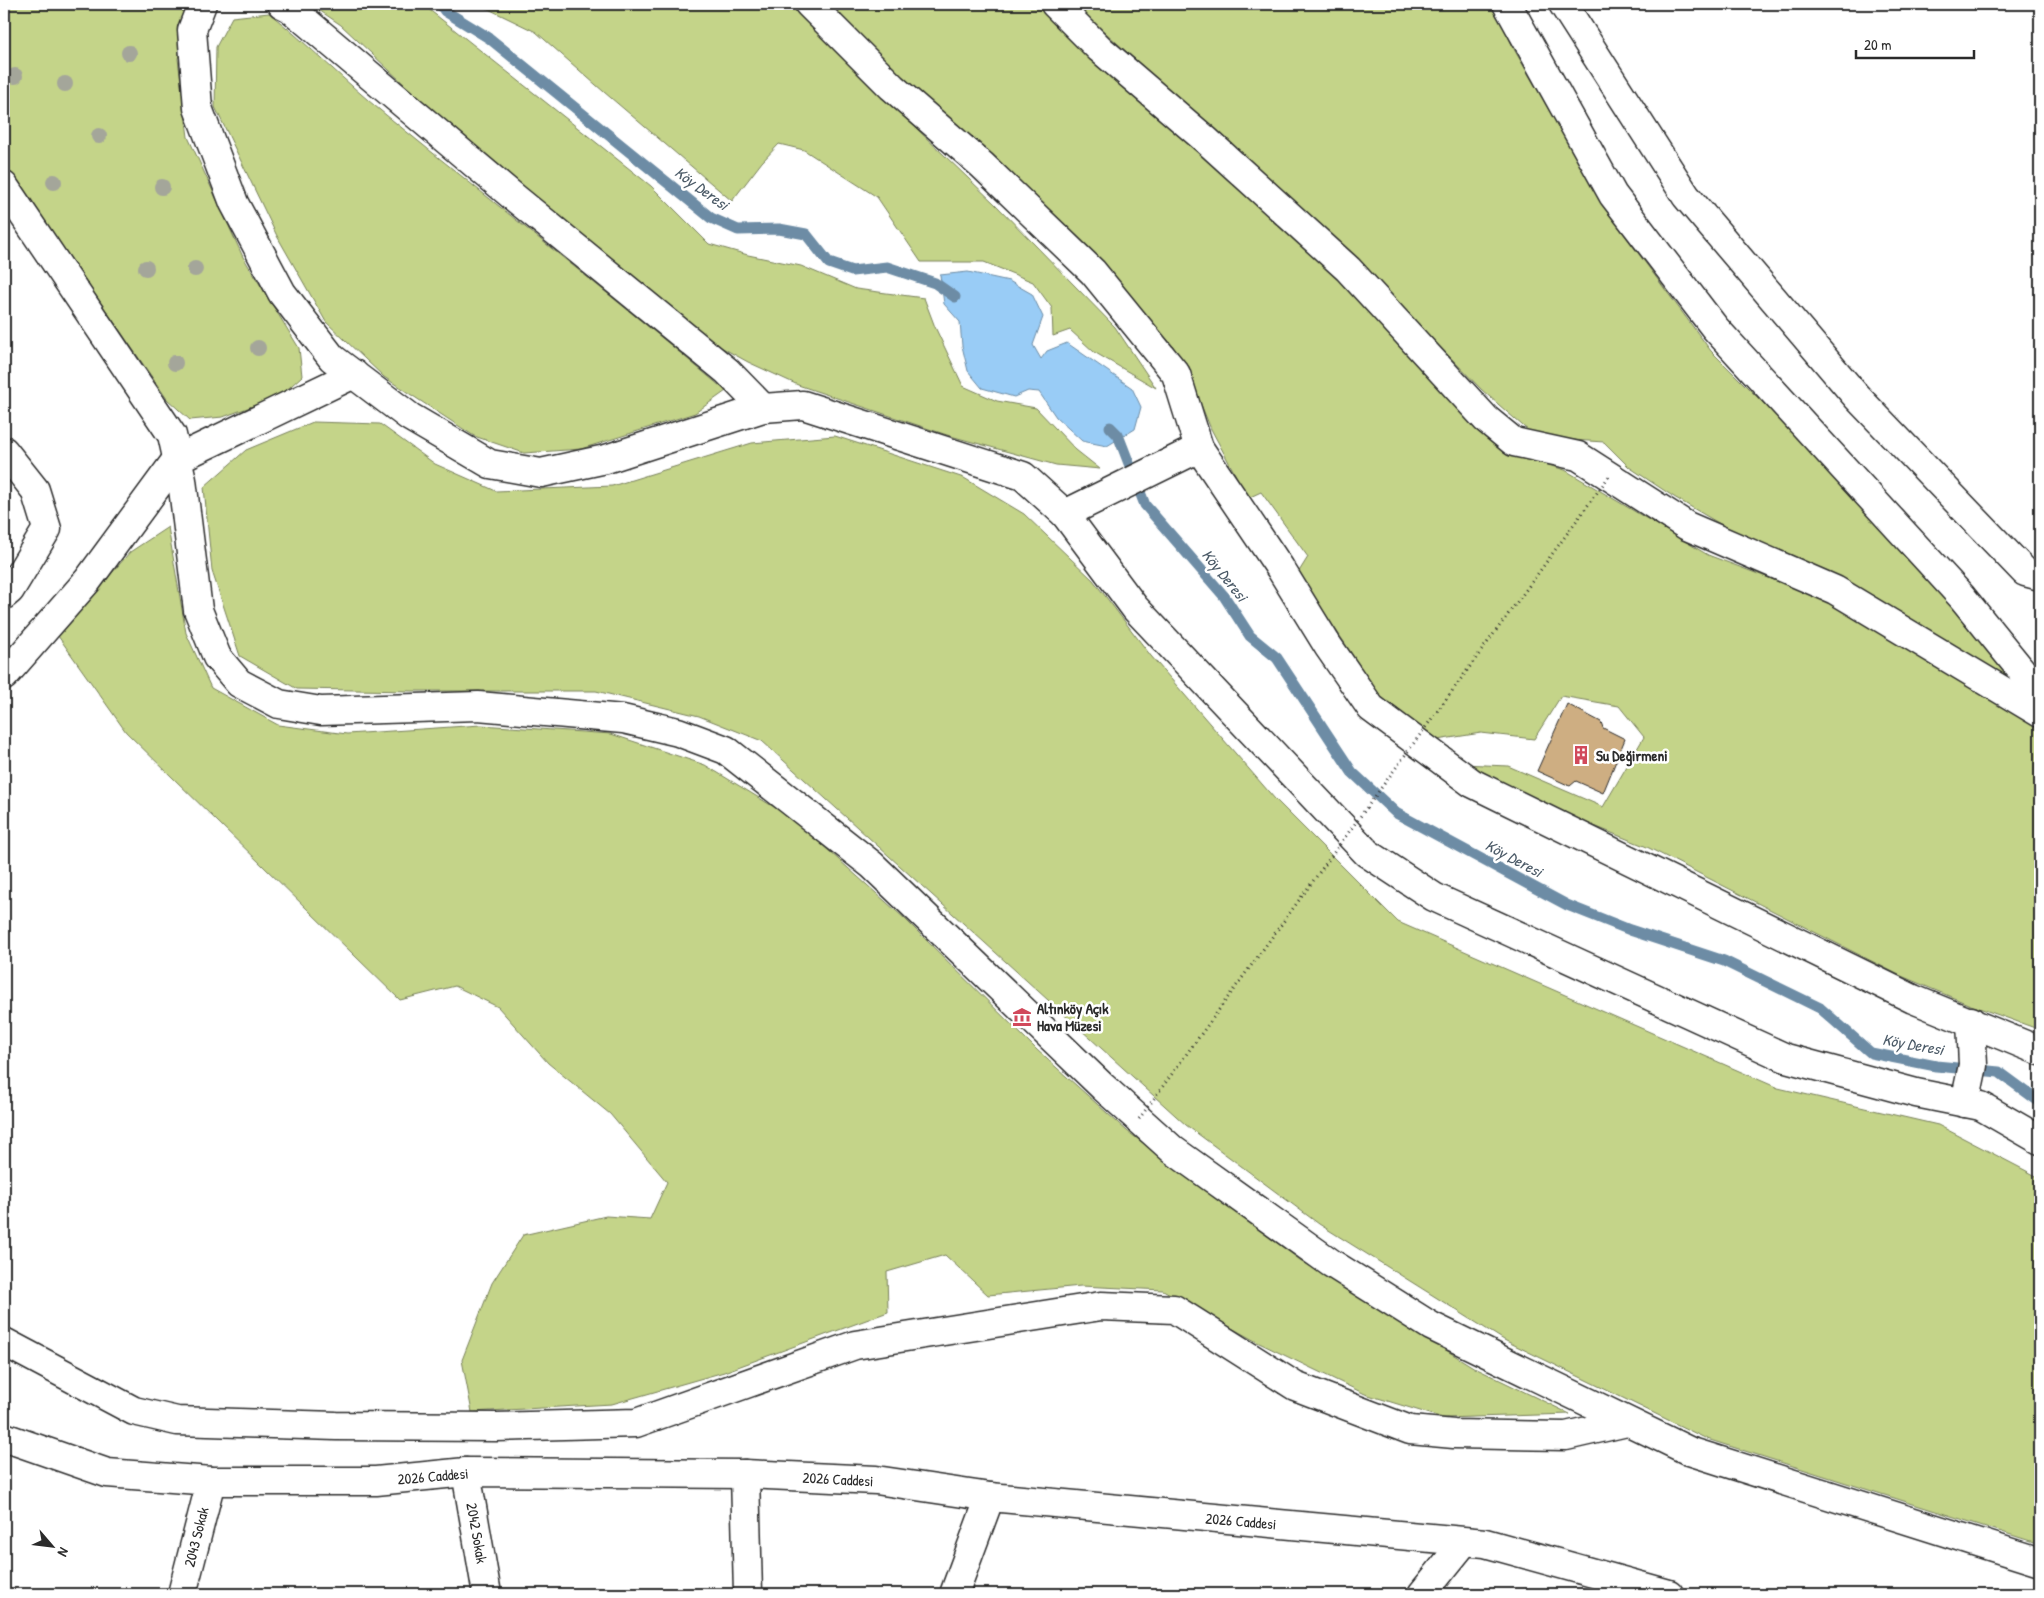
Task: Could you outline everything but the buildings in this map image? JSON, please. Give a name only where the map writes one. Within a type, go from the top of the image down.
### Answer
[{"type":"street","points":[[202,4],[192,30],[198,108],[234,203],[282,293],[332,358],[410,417],[490,464],[541,473],[606,459],[763,408],[803,405],[1023,476],[1065,514],[1135,608],[1367,853],[1375,859],[1434,897],[1786,1058],[1916,1093],[1981,1106],[2040,1140]]},
{"type":"street","points":[[282,4],[290,8],[515,198],[727,371],[763,408]]},
{"type":"street","points":[[809,4],[892,87],[982,165],[1093,272],[1176,374],[1199,448],[1280,568],[1328,646],[1371,708],[1472,783],[1913,998],[2040,1050]]},
{"type":"street","points":[[1055,4],[1100,49],[1206,140],[1348,269],[1486,419],[1514,442],[1578,456],[1687,526],[1835,590],[2040,713]]},
{"type":"street","points":[[1507,4],[1613,195],[1715,328],[1962,597],[2022,671],[2040,706]]},
{"type":"street","points":[[1563,4],[1686,196],[1856,396],[2025,572],[2040,576]]},
{"type":"street","points":[[4,186],[172,435],[182,480],[198,610],[217,657],[239,683],[279,704],[321,711],[478,706],[623,719],[678,732],[726,750],[872,865],[1138,1119],[1173,1150],[1331,1264],[1422,1321],[1689,1451],[2040,1562]]},
{"type":"street","points":[[4,676],[88,580],[177,459],[354,374]]},
{"type":"street","points":[[1065,514],[1199,448]]},
{"type":"street","points":[[4,452],[35,490],[47,529],[10,590],[4,595]]},
{"type":"street","points":[[1965,1103],[1973,1064],[1971,1021]]},
{"type":"street","points":[[4,1342],[134,1411],[177,1421],[336,1426],[496,1427],[636,1422],[855,1345],[1101,1306],[1174,1309],[1295,1386],[1410,1430],[1454,1434],[1566,1436],[1627,1422]]},
{"type":"street","name":"2026 Caddesi","points":[[4,1437],[107,1473],[211,1481],[376,1480],[466,1472],[745,1474],[876,1480],[990,1497],[1485,1543],[1669,1594]]},
{"type":"street","name":"2042 Sokak","points":[[466,1472],[487,1594]]},
{"type":"street","points":[[745,1474],[748,1594]]},
{"type":"street","name":"2043 Sokak","points":[[182,1594],[211,1481]]},
{"type":"street","points":[[954,1594],[990,1497]]},
{"type":"street","points":[[1422,1594],[1464,1542]]},
{"type":"path","points":[[1138,1119],[1610,475]]},
{"type":"green space","points":[[4,4],[188,4],[178,59],[188,137],[243,257],[299,348],[302,376],[280,396],[223,417],[190,420],[167,399],[4,162]]},
{"type":"green space","points":[[310,4],[422,4],[651,186],[709,244],[748,255],[801,266],[856,289],[924,298],[935,327],[963,386],[997,401],[1036,408],[1076,450],[1100,469],[1056,465],[947,435],[798,385],[748,362],[699,335],[436,114],[341,25]]},
{"type":"green space","points":[[478,4],[790,4],[839,54],[995,204],[1115,327],[1156,388],[1094,352],[1070,330],[1053,336],[1052,308],[1033,282],[984,262],[921,262],[877,197],[804,150],[779,144],[762,162],[732,201],[536,32]]},
{"type":"green space","points":[[830,4],[1038,4],[1064,33],[1206,155],[1328,265],[1403,345],[1446,396],[1504,452],[1565,470],[1708,555],[1848,608],[2040,725],[2040,1032],[2035,1028],[1968,1004],[1899,975],[1647,847],[1554,810],[1462,764],[1508,766],[1603,807],[1644,737],[1619,706],[1561,696],[1534,739],[1481,733],[1437,740],[1411,725],[1380,696],[1298,573],[1308,557],[1261,492],[1248,498],[1211,429],[1195,390],[1173,346],[1098,262],[924,99]]},
{"type":"green space","points":[[1074,4],[1493,4],[1515,51],[1609,214],[1711,351],[1799,439],[1979,630],[2016,685],[1877,598],[1739,535],[1674,497],[1629,467],[1604,442],[1573,440],[1531,433],[1482,390],[1416,322],[1182,102]]},
{"type":"green space","points":[[269,13],[386,115],[726,391],[695,413],[581,449],[524,453],[474,436],[384,377],[326,322],[277,236],[215,107],[216,47],[232,17]]},
{"type":"green space","points":[[313,422],[380,424],[435,464],[496,491],[612,486],[752,443],[835,436],[964,478],[1024,514],[1093,580],[1151,656],[1275,799],[1398,922],[1778,1088],[1938,1125],[2040,1178],[2040,1544],[1707,1439],[1504,1340],[1319,1224],[1186,1125],[762,741],[699,716],[596,691],[297,689],[240,656],[212,571],[204,487],[246,450]]},
{"type":"green space","points":[[168,527],[186,633],[211,688],[278,725],[347,734],[481,725],[611,734],[705,765],[792,818],[904,918],[1037,1050],[1127,1131],[1300,1260],[1475,1368],[1570,1414],[1443,1418],[1365,1394],[1257,1342],[1163,1290],[1081,1286],[988,1295],[945,1255],[887,1272],[888,1312],[724,1372],[612,1404],[472,1412],[462,1360],[492,1283],[523,1235],[606,1216],[650,1219],[667,1182],[610,1114],[548,1063],[498,1007],[455,986],[400,1000],[126,732],[58,636],[130,552]]},
{"type":"water","points":[[968,272],[1009,281],[1032,294],[1043,317],[1033,345],[1041,359],[1047,351],[1067,343],[1132,388],[1141,407],[1135,429],[1107,446],[1082,441],[1056,417],[1039,392],[1028,391],[1014,397],[982,388],[968,371],[962,346],[960,322],[944,304],[940,275]]},
{"type":"waterway","name":"Köy Deresi","points":[[440,4],[445,11],[489,38],[711,218],[738,230],[779,229],[806,234],[829,263],[852,271],[887,267],[935,283],[955,297]]},
{"type":"waterway","name":"Köy Deresi","points":[[1110,427],[1118,435],[1145,505],[1224,596],[1250,636],[1277,658],[1352,772],[1396,813],[1567,905],[1630,930],[1724,961],[1820,1008],[1871,1053],[1936,1066],[1999,1072],[2040,1102]]},
{"type":"place","name":"Su Değirmeni","points":[[1581,755]]},
{"type":"place","name":"Altınköy Açık Hava Müzesi","points":[[1022,1017]]}]
